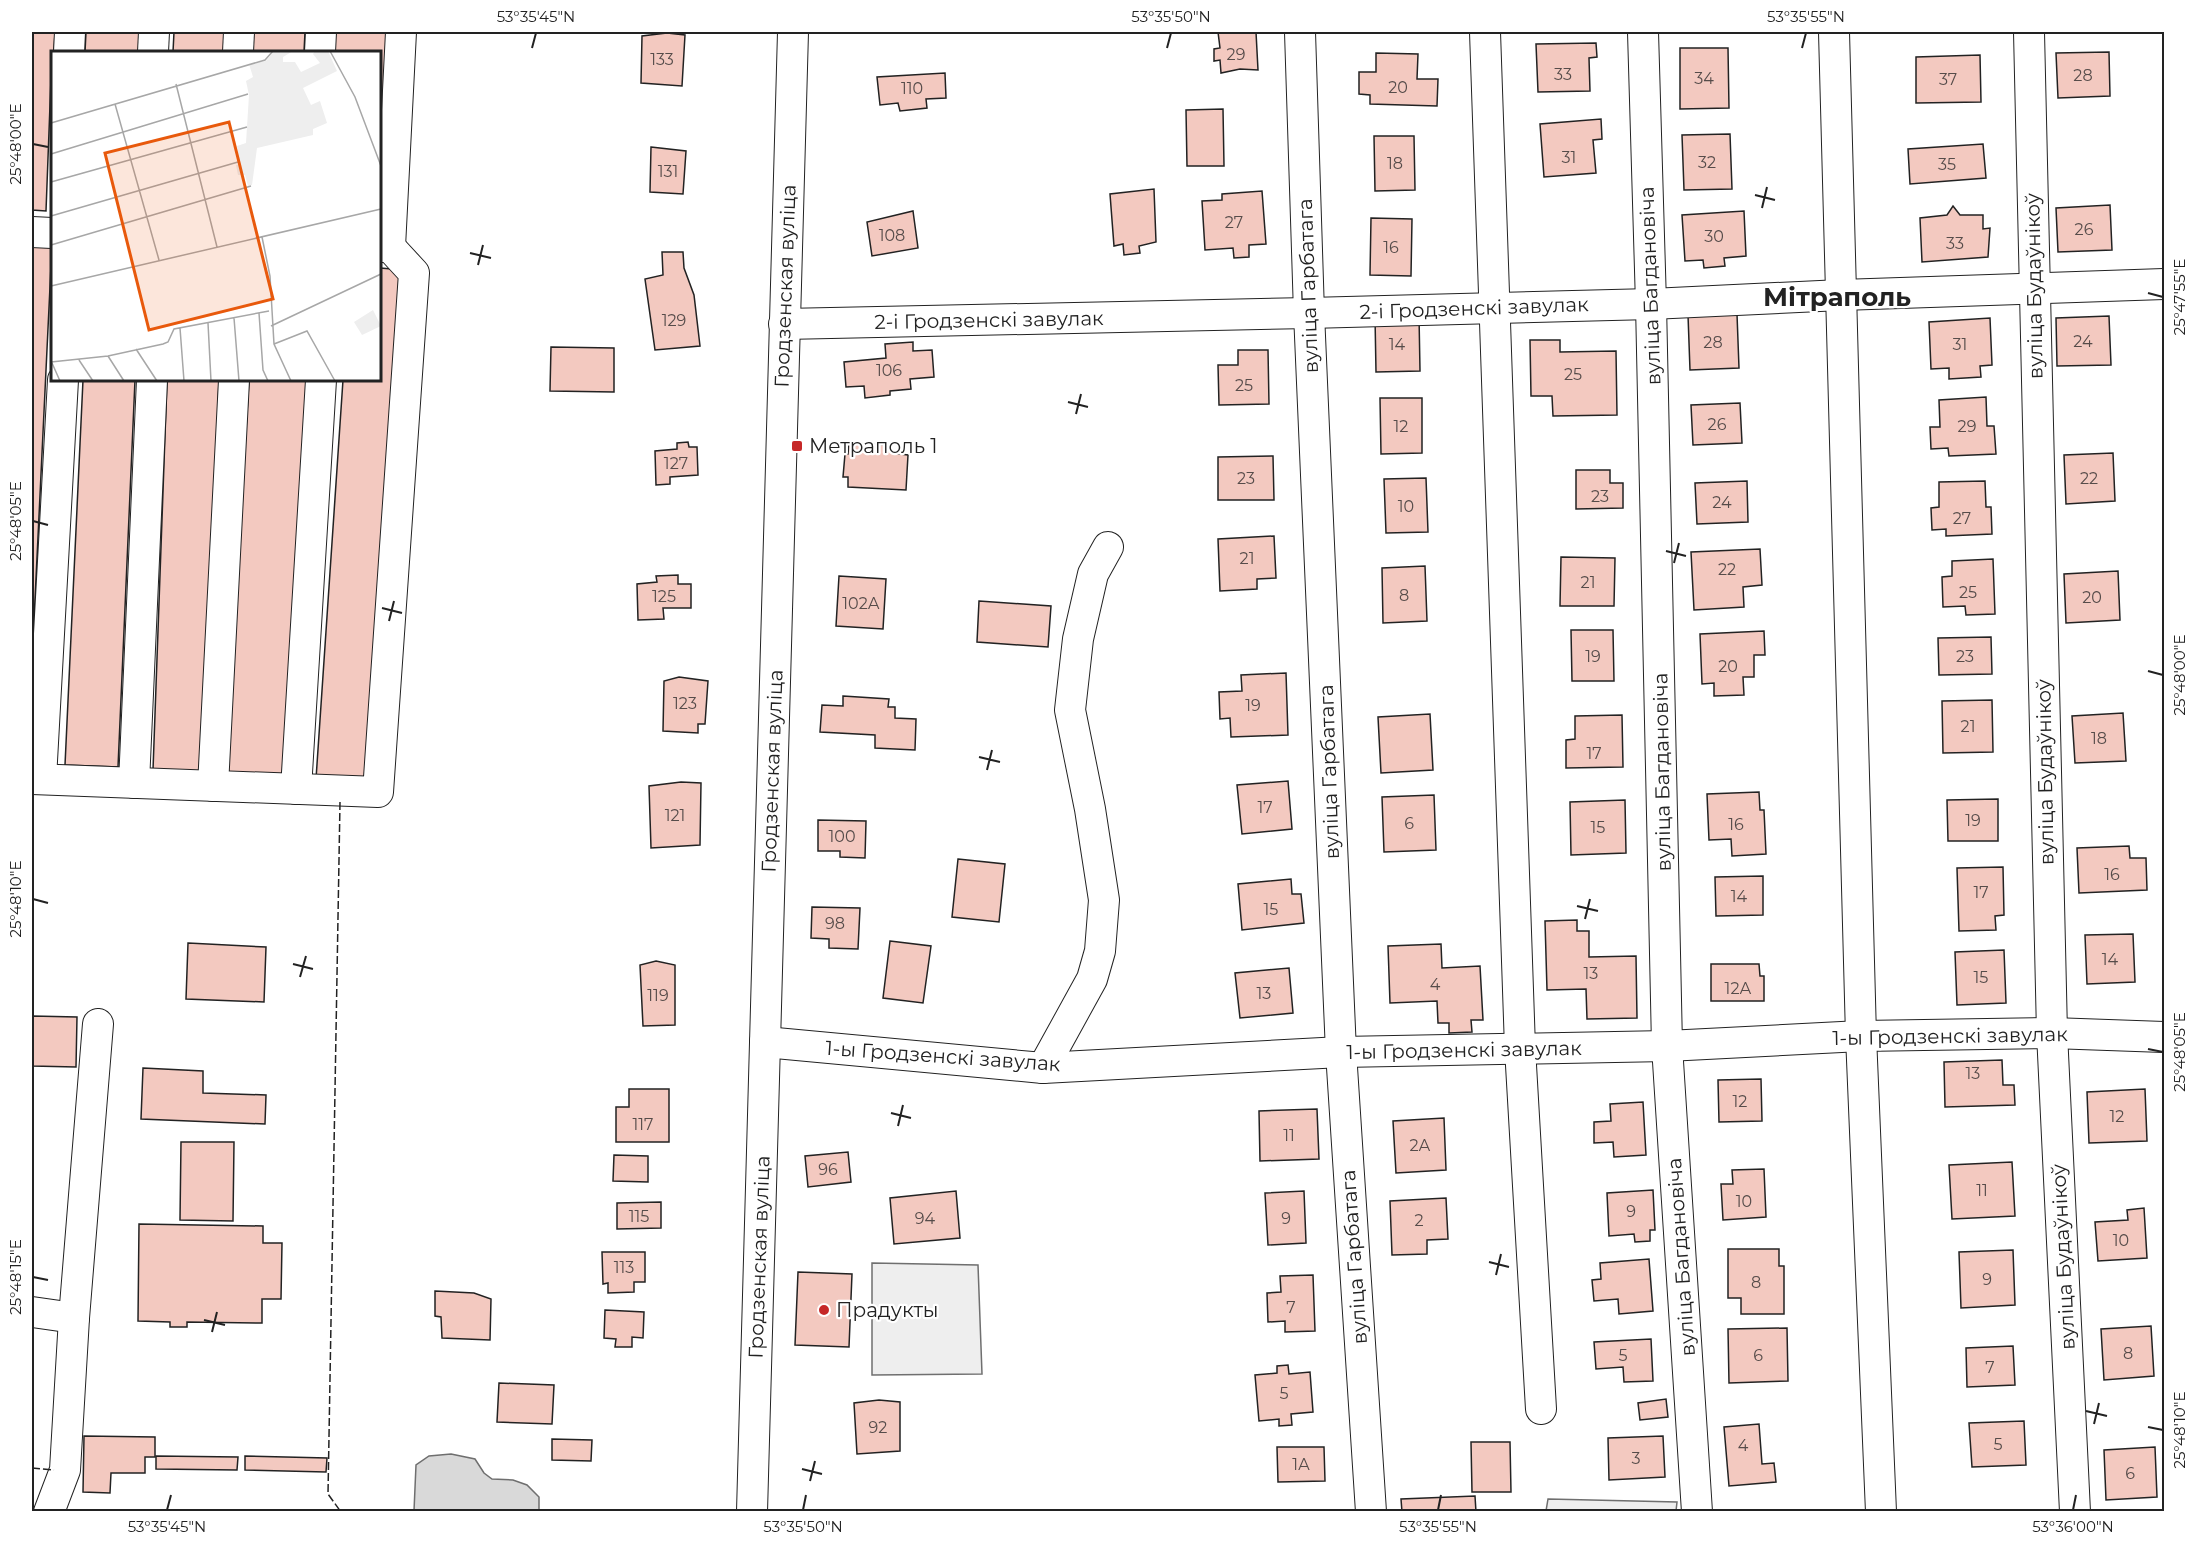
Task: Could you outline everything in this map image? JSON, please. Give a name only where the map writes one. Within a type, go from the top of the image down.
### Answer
[{"type":"street","points":[[69,51],[70,32]]},
{"type":"street","points":[[153,51],[154,32]]},
{"type":"street","points":[[238,51],[239,32]]},
{"type":"street","points":[[320,51],[321,32]]},
{"type":"street","points":[[63,381],[36,779],[378,792],[414,273],[385,247],[401,32]]},
{"type":"street","name":"Гродзенская вуліца","points":[[752,1512],[792,32]]},
{"type":"street","name":"вуліца Гарбатага","points":[[1300,32],[1309,314],[1341,1052],[1371,1512]]},
{"type":"street","points":[[1485,32],[1520,1048],[1541,1408]]},
{"type":"street","name":"вуліца Багдановіча","points":[[1643,32],[1668,1046],[1697,1512]]},
{"type":"street","points":[[1834,32],[1861,1036],[1881,1512]]},
{"type":"street","name":"вуліца Будаўнікоў","points":[[2029,32],[2052,1033],[2075,1512]]},
{"type":"street","points":[[32,232],[51,233]]},
{"type":"street","name":"2-і Гродзенскі завулак","points":[[784,324],[1309,314],[1651,304],[2164,284]]},
{"type":"street","points":[[134,783],[152,381]]},
{"type":"street","points":[[213,786],[234,381]]},
{"type":"street","points":[[296,789],[321,381]]},
{"type":"street","points":[[1044,1068],[1092,979],[1100,951],[1104,900],[1090,809],[1070,710],[1078,639],[1093,574],[1108,547]]},
{"type":"street","points":[[49,1512],[65,1470],[74,1318],[98,1024]]},
{"type":"street","name":"1-ы Гродзенскі завулак","points":[[765,1042],[1044,1068],[1341,1052],[1668,1046],[1861,1036],[2052,1033],[2164,1037]]},
{"type":"street","points":[[32,1312],[74,1318]]},
{"type":"shaded area","points":[[872,1263],[978,1265],[982,1374],[872,1375]]},
{"type":"shaded area","points":[[451,1454],[475,1459],[484,1473],[492,1479],[513,1480],[527,1485],[539,1497],[539,1511],[414,1511],[416,1465],[429,1456]]},
{"type":"shaded area","points":[[1548,1499],[1677,1502],[1676,1511],[1546,1511]]},
{"type":"building","points":[[32,32],[55,32],[54,51],[51,51],[46,211],[32,210]]},
{"type":"building","points":[[86,32],[140,32],[139,51],[85,51]]},
{"type":"building","points":[[174,32],[232,32],[231,51],[173,51]]},
{"type":"building","points":[[250,32],[305,32],[304,51],[249,51]]},
{"type":"building","points":[[333,32],[388,32],[381,171],[381,51],[332,51]]},
{"type":"building","points":[[1218,32],[1256,32],[1258,70],[1240,69],[1221,73],[1220,60],[1214,61],[1214,49],[1220,48]]},
{"type":"building","points":[[667,33],[685,35],[682,86],[641,83],[642,36]]},
{"type":"building","points":[[1596,43],[1597,57],[1589,58],[1590,91],[1538,92],[1536,44]]},
{"type":"building","points":[[1680,48],[1728,48],[1729,108],[1680,109]]},
{"type":"building","points":[[2109,52],[2110,96],[2058,98],[2056,53]]},
{"type":"building","points":[[1376,53],[1418,54],[1417,79],[1438,79],[1437,106],[1370,104],[1370,95],[1359,94],[1359,72],[1376,72]]},
{"type":"building","points":[[1980,55],[1981,102],[1916,103],[1916,57]]},
{"type":"building","points":[[945,73],[946,98],[926,99],[927,108],[900,111],[898,103],[880,105],[877,77]]},
{"type":"building","points":[[1223,109],[1224,166],[1187,166],[1186,110]]},
{"type":"building","points":[[1601,119],[1602,139],[1593,140],[1596,173],[1544,177],[1540,124]]},
{"type":"building","points":[[1730,134],[1732,189],[1684,190],[1682,135]]},
{"type":"building","points":[[1374,136],[1414,136],[1415,190],[1375,191]]},
{"type":"building","points":[[1983,144],[1986,178],[1910,184],[1908,149]]},
{"type":"building","points":[[651,147],[686,151],[683,194],[650,192]]},
{"type":"building","points":[[1154,189],[1156,242],[1139,246],[1140,253],[1124,255],[1123,244],[1114,246],[1110,194]]},
{"type":"building","points":[[1262,191],[1266,244],[1249,245],[1249,257],[1234,258],[1233,248],[1205,250],[1202,201],[1222,200],[1222,194]]},
{"type":"building","points":[[2110,205],[2112,250],[2058,252],[2056,208]]},
{"type":"building","points":[[1953,206],[1960,215],[1983,215],[1983,229],[1990,228],[1988,257],[1922,262],[1920,218],[1947,215]]},
{"type":"building","points":[[913,211],[918,248],[872,256],[867,222]]},
{"type":"building","points":[[1744,211],[1746,256],[1724,258],[1725,266],[1704,268],[1703,260],[1685,261],[1682,215]]},
{"type":"building","points":[[1371,218],[1412,219],[1411,276],[1370,275]]},
{"type":"building","points":[[32,244],[51,245],[51,266],[32,662]]},
{"type":"building","points":[[662,252],[683,252],[684,268],[694,295],[700,346],[655,350],[645,279],[663,275]]},
{"type":"building","points":[[381,268],[404,270],[370,783],[316,779],[343,381],[381,381]]},
{"type":"building","points":[[1737,314],[1739,368],[1690,370],[1688,315]]},
{"type":"building","points":[[1419,315],[1420,371],[1376,372],[1375,316]]},
{"type":"building","points":[[2109,316],[2111,365],[2057,366],[2056,318]]},
{"type":"building","points":[[1990,318],[1992,365],[1980,366],[1981,377],[1949,379],[1949,368],[1931,369],[1929,322]]},
{"type":"building","points":[[1530,340],[1560,340],[1560,352],[1616,351],[1617,415],[1553,416],[1552,396],[1531,396]]},
{"type":"building","points":[[913,342],[913,351],[932,350],[934,377],[910,379],[911,389],[890,391],[890,395],[865,398],[864,386],[846,387],[844,362],[886,358],[885,344]]},
{"type":"building","points":[[551,347],[614,348],[614,392],[550,391]]},
{"type":"building","points":[[1238,350],[1268,350],[1269,404],[1219,405],[1218,365],[1238,365]]},
{"type":"building","points":[[83,381],[135,381],[118,767],[65,765]]},
{"type":"building","points":[[167,381],[219,381],[205,772],[153,770]]},
{"type":"building","points":[[249,381],[308,381],[284,779],[225,776]]},
{"type":"building","points":[[1986,397],[1987,426],[1994,426],[1996,454],[1949,456],[1948,448],[1931,449],[1930,427],[1940,427],[1939,400]]},
{"type":"building","points":[[1380,398],[1422,398],[1422,453],[1381,454]]},
{"type":"building","points":[[1740,403],[1742,443],[1693,445],[1691,405]]},
{"type":"building","points":[[688,442],[689,447],[697,447],[698,475],[670,477],[670,484],[656,485],[655,451],[677,449],[677,443]]},
{"type":"building","points":[[849,443],[892,445],[892,453],[908,455],[906,490],[848,487],[848,477],[843,477],[845,454],[848,454]]},
{"type":"building","points":[[2113,453],[2115,501],[2066,504],[2064,455]]},
{"type":"building","points":[[1273,456],[1274,500],[1218,500],[1218,457]]},
{"type":"building","points":[[1576,470],[1610,470],[1610,483],[1623,483],[1623,508],[1576,509]]},
{"type":"building","points":[[1426,478],[1428,532],[1386,533],[1384,479]]},
{"type":"building","points":[[1747,481],[1748,522],[1697,524],[1695,483]]},
{"type":"building","points":[[1985,481],[1986,507],[1991,507],[1992,534],[1946,536],[1946,529],[1932,530],[1931,508],[1939,507],[1939,482]]},
{"type":"building","points":[[1274,536],[1276,578],[1257,579],[1257,589],[1220,591],[1218,539]]},
{"type":"building","points":[[1760,549],[1762,585],[1743,587],[1744,607],[1694,610],[1691,552]]},
{"type":"building","points":[[1561,557],[1615,558],[1614,606],[1560,606]]},
{"type":"building","points":[[1993,559],[1995,614],[1966,615],[1965,606],[1943,607],[1942,577],[1952,576],[1952,561]]},
{"type":"building","points":[[1425,566],[1427,621],[1383,623],[1382,568]]},
{"type":"building","points":[[2118,571],[2120,620],[2066,623],[2064,574]]},
{"type":"building","points":[[678,575],[678,584],[691,584],[691,608],[663,608],[664,619],[638,620],[637,584],[657,582],[656,576]]},
{"type":"building","points":[[839,576],[886,579],[883,629],[836,626]]},
{"type":"building","points":[[979,601],[1051,606],[1048,647],[977,642]]},
{"type":"building","points":[[1571,630],[1613,630],[1614,681],[1572,681]]},
{"type":"building","points":[[1764,631],[1765,655],[1754,655],[1754,677],[1743,677],[1744,695],[1714,696],[1714,683],[1702,684],[1700,634]]},
{"type":"building","points":[[1991,637],[1992,674],[1939,675],[1938,638]]},
{"type":"building","points":[[1286,673],[1288,735],[1231,737],[1230,718],[1220,719],[1219,692],[1242,691],[1241,675]]},
{"type":"building","points":[[679,677],[708,681],[705,724],[698,724],[698,733],[663,731],[664,681]]},
{"type":"building","points":[[843,696],[889,699],[888,707],[895,707],[895,718],[916,719],[915,750],[875,748],[875,735],[820,732],[822,705],[843,706]]},
{"type":"building","points":[[1992,700],[1993,752],[1943,753],[1942,701]]},
{"type":"building","points":[[2123,713],[2126,761],[2075,763],[2072,716]]},
{"type":"building","points":[[1430,714],[1433,770],[1381,773],[1378,717]]},
{"type":"building","points":[[1622,715],[1623,767],[1566,768],[1566,740],[1575,739],[1575,716]]},
{"type":"building","points":[[1288,781],[1292,829],[1242,834],[1237,785]]},
{"type":"building","points":[[681,782],[701,783],[700,845],[651,848],[649,786]]},
{"type":"building","points":[[1759,792],[1760,810],[1764,810],[1766,854],[1732,856],[1731,839],[1709,840],[1707,794]]},
{"type":"building","points":[[1434,795],[1436,850],[1384,852],[1382,797]]},
{"type":"building","points":[[1998,799],[1998,841],[1948,841],[1947,800]]},
{"type":"building","points":[[1625,800],[1626,853],[1571,855],[1570,802]]},
{"type":"building","points":[[818,820],[866,821],[865,858],[840,857],[840,851],[818,851]]},
{"type":"building","points":[[2129,846],[2130,858],[2146,858],[2147,890],[2079,893],[2077,848]]},
{"type":"building","points":[[958,859],[1005,864],[999,922],[952,917]]},
{"type":"building","points":[[2003,867],[2004,915],[1995,916],[1996,930],[1959,931],[1957,868]]},
{"type":"building","points":[[1763,876],[1763,915],[1716,916],[1715,877]]},
{"type":"building","points":[[1291,879],[1292,894],[1301,894],[1304,923],[1242,930],[1238,884]]},
{"type":"building","points":[[812,907],[860,908],[858,949],[829,948],[829,939],[811,938]]},
{"type":"building","points":[[1577,920],[1577,931],[1589,931],[1589,957],[1636,956],[1637,1018],[1587,1019],[1586,989],[1547,990],[1545,921]]},
{"type":"building","points":[[2133,934],[2135,982],[2087,984],[2085,935]]},
{"type":"building","points":[[890,941],[931,946],[923,1003],[883,998]]},
{"type":"building","points":[[188,943],[266,947],[264,1002],[186,999]]},
{"type":"building","points":[[1441,944],[1442,968],[1480,966],[1483,1020],[1471,1020],[1472,1032],[1449,1033],[1449,1023],[1438,1023],[1437,1001],[1390,1003],[1388,946]]},
{"type":"building","points":[[2004,950],[2006,1003],[1957,1005],[1955,952]]},
{"type":"building","points":[[656,961],[675,965],[675,1025],[643,1026],[640,965]]},
{"type":"building","points":[[1711,964],[1759,964],[1760,976],[1764,976],[1764,1001],[1711,1001]]},
{"type":"building","points":[[1289,968],[1293,1013],[1240,1018],[1235,973]]},
{"type":"building","points":[[32,1016],[77,1017],[76,1067],[32,1066]]},
{"type":"building","points":[[2002,1060],[2003,1085],[2014,1085],[2015,1105],[1945,1107],[1944,1062]]},
{"type":"building","points":[[143,1068],[203,1071],[203,1093],[266,1095],[265,1124],[141,1119]]},
{"type":"building","points":[[1761,1079],[1762,1121],[1719,1122],[1718,1080]]},
{"type":"building","points":[[629,1089],[669,1089],[669,1142],[616,1142],[616,1107],[629,1107]]},
{"type":"building","points":[[2145,1089],[2147,1141],[2089,1143],[2087,1092]]},
{"type":"building","points":[[1643,1102],[1646,1155],[1614,1157],[1613,1142],[1594,1143],[1594,1122],[1611,1121],[1610,1104]]},
{"type":"building","points":[[1317,1109],[1319,1159],[1260,1161],[1259,1111]]},
{"type":"building","points":[[1444,1118],[1446,1170],[1396,1173],[1393,1121]]},
{"type":"building","points":[[181,1142],[234,1142],[233,1221],[180,1220]]},
{"type":"building","points":[[848,1152],[851,1182],[808,1187],[805,1156]]},
{"type":"building","points":[[614,1155],[648,1156],[648,1182],[613,1181]]},
{"type":"building","points":[[2012,1162],[2015,1216],[1952,1219],[1949,1165]]},
{"type":"building","points":[[1764,1169],[1766,1217],[1723,1220],[1721,1184],[1733,1184],[1732,1170]]},
{"type":"building","points":[[1653,1190],[1655,1230],[1650,1230],[1650,1241],[1635,1242],[1634,1234],[1609,1236],[1607,1193]]},
{"type":"building","points":[[956,1191],[960,1238],[894,1244],[890,1198]]},
{"type":"building","points":[[1304,1191],[1306,1243],[1268,1245],[1265,1193]]},
{"type":"building","points":[[1446,1198],[1448,1239],[1427,1240],[1427,1254],[1392,1255],[1390,1201]]},
{"type":"building","points":[[661,1202],[661,1228],[617,1229],[617,1203]]},
{"type":"building","points":[[2144,1208],[2147,1258],[2098,1261],[2095,1222],[2128,1220],[2127,1210]]},
{"type":"building","points":[[139,1224],[263,1226],[263,1243],[282,1243],[281,1299],[262,1299],[262,1323],[187,1322],[187,1327],[170,1327],[170,1322],[138,1321]]},
{"type":"building","points":[[1728,1249],[1779,1249],[1779,1266],[1784,1266],[1784,1314],[1741,1314],[1741,1298],[1728,1298]]},
{"type":"building","points":[[2013,1250],[2015,1305],[1961,1308],[1959,1252]]},
{"type":"building","points":[[602,1252],[645,1252],[645,1282],[634,1282],[634,1292],[608,1293],[608,1283],[603,1284]]},
{"type":"building","points":[[1649,1259],[1653,1311],[1619,1314],[1618,1299],[1594,1301],[1592,1280],[1601,1279],[1600,1263]]},
{"type":"building","name":"Прадукты","points":[[798,1272],[852,1274],[849,1347],[795,1345]]},
{"type":"building","points":[[1313,1275],[1315,1331],[1285,1332],[1285,1321],[1268,1322],[1267,1293],[1281,1292],[1280,1276]]},
{"type":"building","points":[[435,1291],[474,1293],[491,1299],[490,1340],[442,1338],[441,1317],[435,1316]]},
{"type":"building","points":[[605,1310],[644,1312],[643,1338],[632,1337],[632,1347],[615,1347],[616,1339],[604,1338]]},
{"type":"building","points":[[2151,1326],[2154,1376],[2104,1380],[2101,1329]]},
{"type":"building","points":[[1787,1328],[1788,1381],[1729,1383],[1728,1329]]},
{"type":"building","points":[[1651,1339],[1653,1381],[1624,1382],[1623,1367],[1596,1369],[1594,1342]]},
{"type":"building","points":[[2013,1346],[2015,1385],[1967,1387],[1966,1348]]},
{"type":"building","points":[[1288,1365],[1289,1374],[1310,1372],[1313,1412],[1291,1414],[1292,1425],[1279,1426],[1279,1419],[1259,1421],[1255,1375],[1277,1373],[1277,1366]]},
{"type":"building","points":[[499,1383],[554,1385],[552,1424],[497,1422]]},
{"type":"building","points":[[1666,1399],[1668,1417],[1640,1420],[1638,1403]]},
{"type":"building","points":[[879,1400],[900,1402],[900,1451],[857,1454],[854,1403]]},
{"type":"building","points":[[2024,1421],[2026,1465],[1972,1467],[1969,1423]]},
{"type":"building","points":[[1759,1424],[1762,1464],[1774,1463],[1776,1482],[1729,1486],[1724,1427]]},
{"type":"building","points":[[84,1436],[155,1437],[155,1457],[145,1457],[145,1473],[111,1473],[110,1493],[83,1492]]},
{"type":"building","points":[[1663,1436],[1665,1477],[1609,1480],[1608,1438]]},
{"type":"building","points":[[552,1439],[592,1440],[591,1461],[552,1460]]},
{"type":"building","points":[[1471,1442],[1510,1442],[1511,1492],[1472,1492]]},
{"type":"building","points":[[1277,1447],[1324,1447],[1325,1481],[1278,1482]]},
{"type":"building","points":[[2155,1447],[2157,1497],[2106,1500],[2104,1450]]},
{"type":"building","points":[[156,1456],[238,1457],[237,1470],[156,1469]]},
{"type":"building","points":[[245,1456],[327,1458],[326,1472],[245,1470]]},
{"type":"building","points":[[1475,1496],[1476,1512],[1402,1512],[1401,1499]]},
{"type":"fence","points":[[340,802],[328,1494],[341,1512]]},
{"type":"fence","points":[[32,1468],[54,1470]]},
{"type":"place","name":"Метраполь 1","points":[[797,446]]},
{"type":"place","name":"Прадукты","points":[[824,1310]]},
{"type":"district","name":"Мітраполь","points":[[1837,297]]}]
